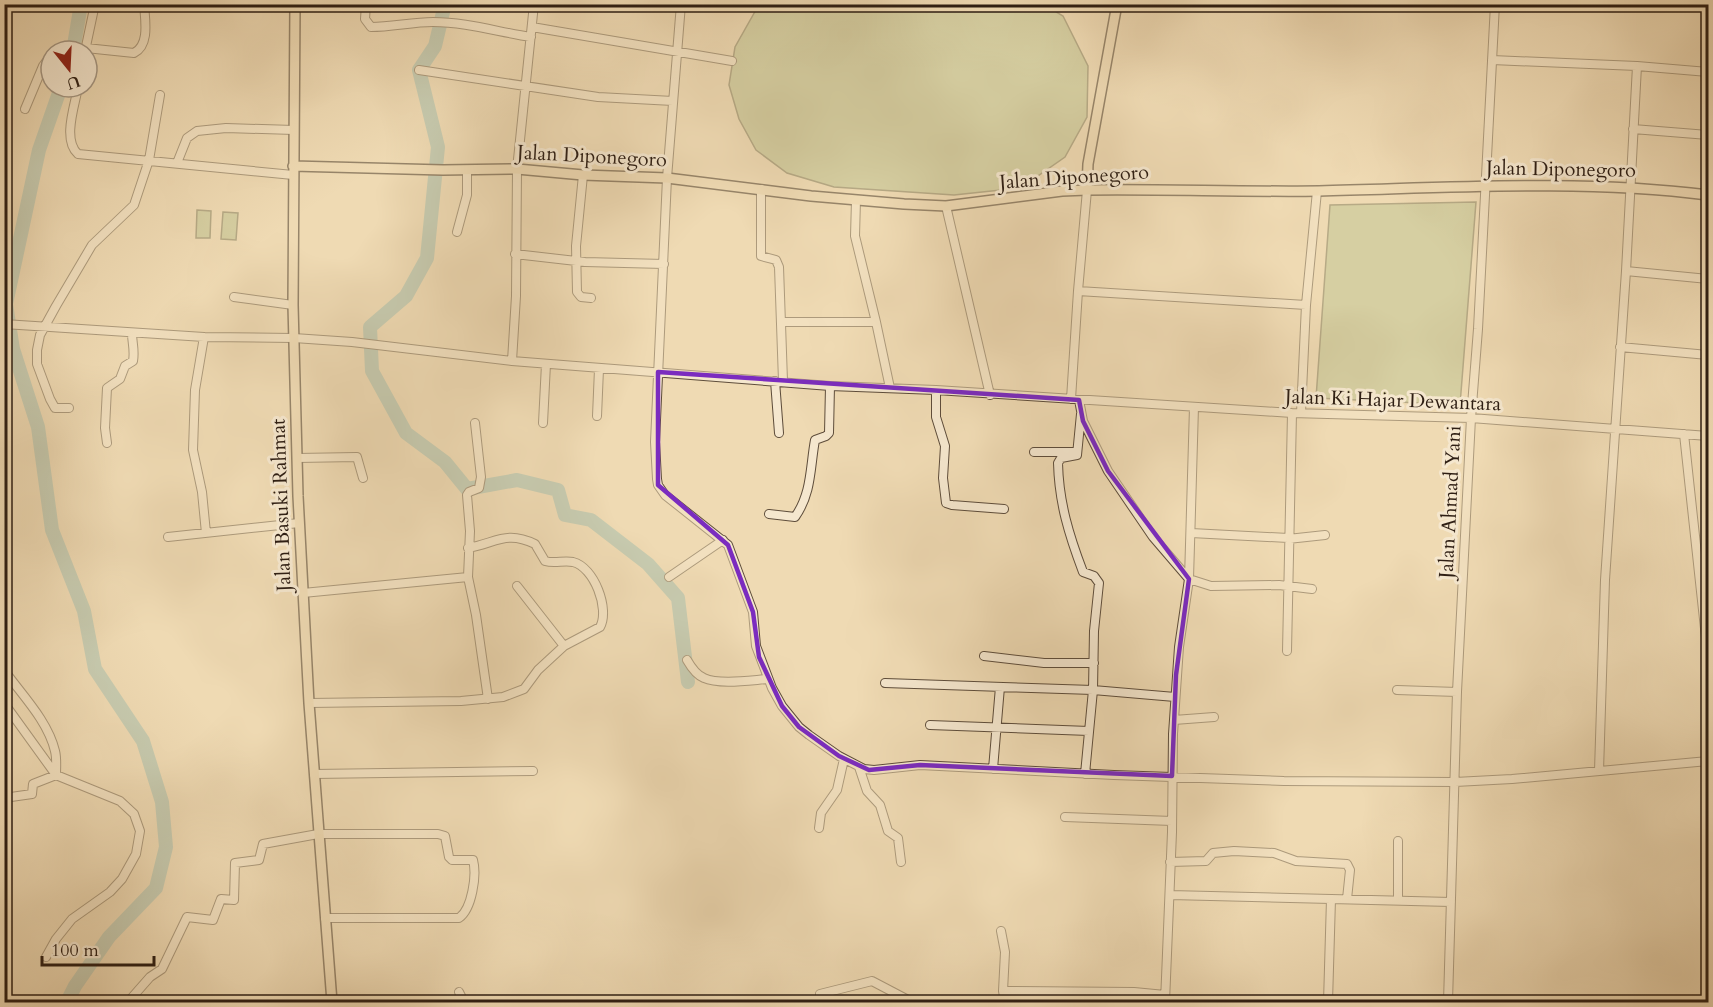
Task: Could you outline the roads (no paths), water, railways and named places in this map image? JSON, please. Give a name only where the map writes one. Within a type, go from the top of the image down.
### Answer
[{"type":"main road","name":"Jalan Basuki Rahmat","points":[[295,4],[293,305],[299,523],[318,834],[332,1002]]},
{"type":"main road","points":[[1087,190],[1088,164],[1117,4]]},
{"type":"main road","name":"Jalan Diponegoro","points":[[293,170],[517,169],[583,175],[667,177],[855,200],[946,206],[1051,192],[1087,190],[1317,191],[1485,185],[1630,187],[1708,195]]},
{"type":"street","points":[[88,39],[95,4]]},
{"type":"street","points":[[99,51],[134,53],[138,51],[144,38],[144,4]]},
{"type":"street","points":[[366,4],[365,19],[371,27],[433,22],[531,37]]},
{"type":"street","points":[[512,361],[516,296],[517,169],[534,4]]},
{"type":"street","points":[[681,4],[667,177],[655,442],[658,485],[665,495],[723,540],[729,549],[753,612],[756,646],[768,679],[782,705],[799,727],[844,759],[859,767],[874,770],[920,765],[1284,781],[1455,782],[1512,779],[1708,760]]},
{"type":"street","name":"Jalan Ahmad Yani","points":[[1448,1002],[1458,692],[1495,4]]},
{"type":"street","points":[[532,27],[732,61]]},
{"type":"street","points":[[1492,60],[1637,66],[1708,72]]},
{"type":"street","points":[[1599,771],[1605,580],[1637,66]]},
{"type":"street","points":[[419,70],[598,96],[673,101]]},
{"type":"street","points":[[25,109],[39,76]]},
{"type":"street","points":[[69,408],[53,406],[39,370],[37,350],[44,327],[92,245],[134,206],[150,160],[160,95]]},
{"type":"street","points":[[76,99],[70,134],[76,153],[124,159],[293,170]]},
{"type":"street","points":[[177,163],[187,138],[197,131],[226,128],[294,130]]},
{"type":"street","points":[[1633,129],[1708,135]]},
{"type":"street","points":[[457,232],[466,195],[467,170]]},
{"type":"street","points":[[583,175],[576,261],[577,293],[581,297],[591,298]]},
{"type":"street","points":[[762,189],[761,253],[763,258],[777,262],[780,322],[778,433]]},
{"type":"street","points":[[1087,190],[1078,291],[1075,399],[1108,471],[1153,537],[1189,579],[1211,586],[1288,585],[1312,589]]},
{"type":"street","points":[[1301,413],[1306,305],[1317,191]]},
{"type":"street","points":[[855,200],[854,233],[890,388]]},
{"type":"street","points":[[946,206],[990,395]]},
{"type":"street","points":[[515,254],[576,261],[664,264]]},
{"type":"street","points":[[1626,271],[1708,279]]},
{"type":"street","points":[[1078,291],[1306,305]]},
{"type":"street","points":[[234,297],[293,305]]},
{"type":"street","points":[[780,322],[876,322]]},
{"type":"street","name":"Jalan Ki Hajar Dewantara","points":[[4,324],[204,337],[294,338],[352,342],[512,361],[830,386],[936,390],[1292,413],[1471,418],[1708,436]]},
{"type":"street","points":[[107,443],[105,428],[107,388],[120,379],[124,367],[133,361],[135,350],[132,333]]},
{"type":"street","points":[[204,337],[195,390],[193,450],[202,492],[206,533]]},
{"type":"street","points":[[1620,346],[1708,356]]},
{"type":"street","points":[[543,423],[546,364]]},
{"type":"street","points":[[597,416],[599,369]]},
{"type":"street","points":[[769,514],[795,517],[807,495],[812,475],[815,440],[829,433],[830,386]]},
{"type":"street","points":[[936,390],[936,417],[945,446],[943,478],[946,502],[952,505],[1004,509]]},
{"type":"street","points":[[1003,991],[1134,992],[1165,999],[1175,697],[1181,624],[1189,579],[1194,407]]},
{"type":"street","points":[[1287,651],[1292,413]]},
{"type":"street","points":[[1081,414],[1076,456],[1059,459],[1059,488],[1063,511],[1083,572],[1094,576],[1098,581],[1093,690],[1085,774]]},
{"type":"street","points":[[475,423],[481,477],[479,488],[467,495],[470,531],[468,577],[488,699]]},
{"type":"street","points":[[1684,434],[1707,647]]},
{"type":"street","points":[[1034,452],[1077,452]]},
{"type":"street","points":[[297,458],[357,457],[363,478]]},
{"type":"street","points":[[168,537],[299,523]]},
{"type":"street","points":[[1191,533],[1288,538],[1325,535]]},
{"type":"street","points":[[309,702],[461,701],[509,695],[524,689],[535,673],[564,646],[595,631],[602,622],[602,605],[598,591],[585,568],[570,561],[555,563],[545,561],[535,544],[515,537],[496,539],[468,548]]},
{"type":"street","points":[[669,577],[723,540]]},
{"type":"street","points":[[303,593],[468,577]]},
{"type":"street","points":[[517,586],[564,646]]},
{"type":"street","points":[[984,657],[1044,663],[1094,663]]},
{"type":"street","points":[[687,660],[692,669],[704,678],[715,680],[768,679]]},
{"type":"street","points":[[4,670],[43,723],[56,754],[56,775]]},
{"type":"street","points":[[885,683],[1093,690],[1175,697]]},
{"type":"street","points":[[993,769],[1000,687]]},
{"type":"street","points":[[1397,690],[1458,692]]},
{"type":"street","points":[[4,703],[56,775],[120,801],[134,814],[140,831],[136,854],[122,879],[110,892],[72,919],[56,939],[46,957]]},
{"type":"street","points":[[1174,720],[1214,717]]},
{"type":"street","points":[[930,725],[1089,731]]},
{"type":"street","points":[[819,828],[821,813],[837,790],[844,759]]},
{"type":"street","points":[[859,767],[867,790],[880,805],[888,831],[898,838],[901,862]]},
{"type":"street","points":[[314,774],[533,771]]},
{"type":"street","points":[[4,798],[32,794],[33,784],[56,775]]},
{"type":"street","points":[[1065,817],[1172,821]]},
{"type":"street","points":[[128,1002],[150,977],[162,969],[187,918],[214,920],[221,899],[234,900],[235,862],[260,860],[262,844],[318,834],[442,834],[447,840],[448,857],[459,861],[472,859],[474,864],[474,885],[464,915],[459,918],[325,918]]},
{"type":"street","points":[[1398,841],[1398,900]]},
{"type":"street","points":[[1170,862],[1204,861],[1214,853],[1242,851],[1279,854],[1296,861],[1347,864],[1350,870],[1347,899]]},
{"type":"street","points":[[1170,895],[1451,902]]},
{"type":"street","points":[[1329,1002],[1330,899]]},
{"type":"street","points":[[1001,932],[1006,962],[1003,991],[1005,1002]]},
{"type":"street","points":[[820,994],[872,981],[912,1002]]},
{"type":"street","points":[[459,992],[464,1002]]},
{"type":"waterway","points":[[75,39],[81,4]]},
{"type":"waterway","points":[[445,4],[435,46],[419,70],[438,147],[427,258],[406,296],[370,327],[372,371],[406,433],[445,462],[467,489],[517,480],[558,490],[565,515],[591,520],[648,564],[678,598],[688,682]]},
{"type":"waterway","points":[[57,99],[39,150],[6,304],[13,349],[38,427],[52,530],[84,611],[95,669],[143,741],[162,802],[166,847],[156,888],[109,937],[75,986],[67,1002]]}]
